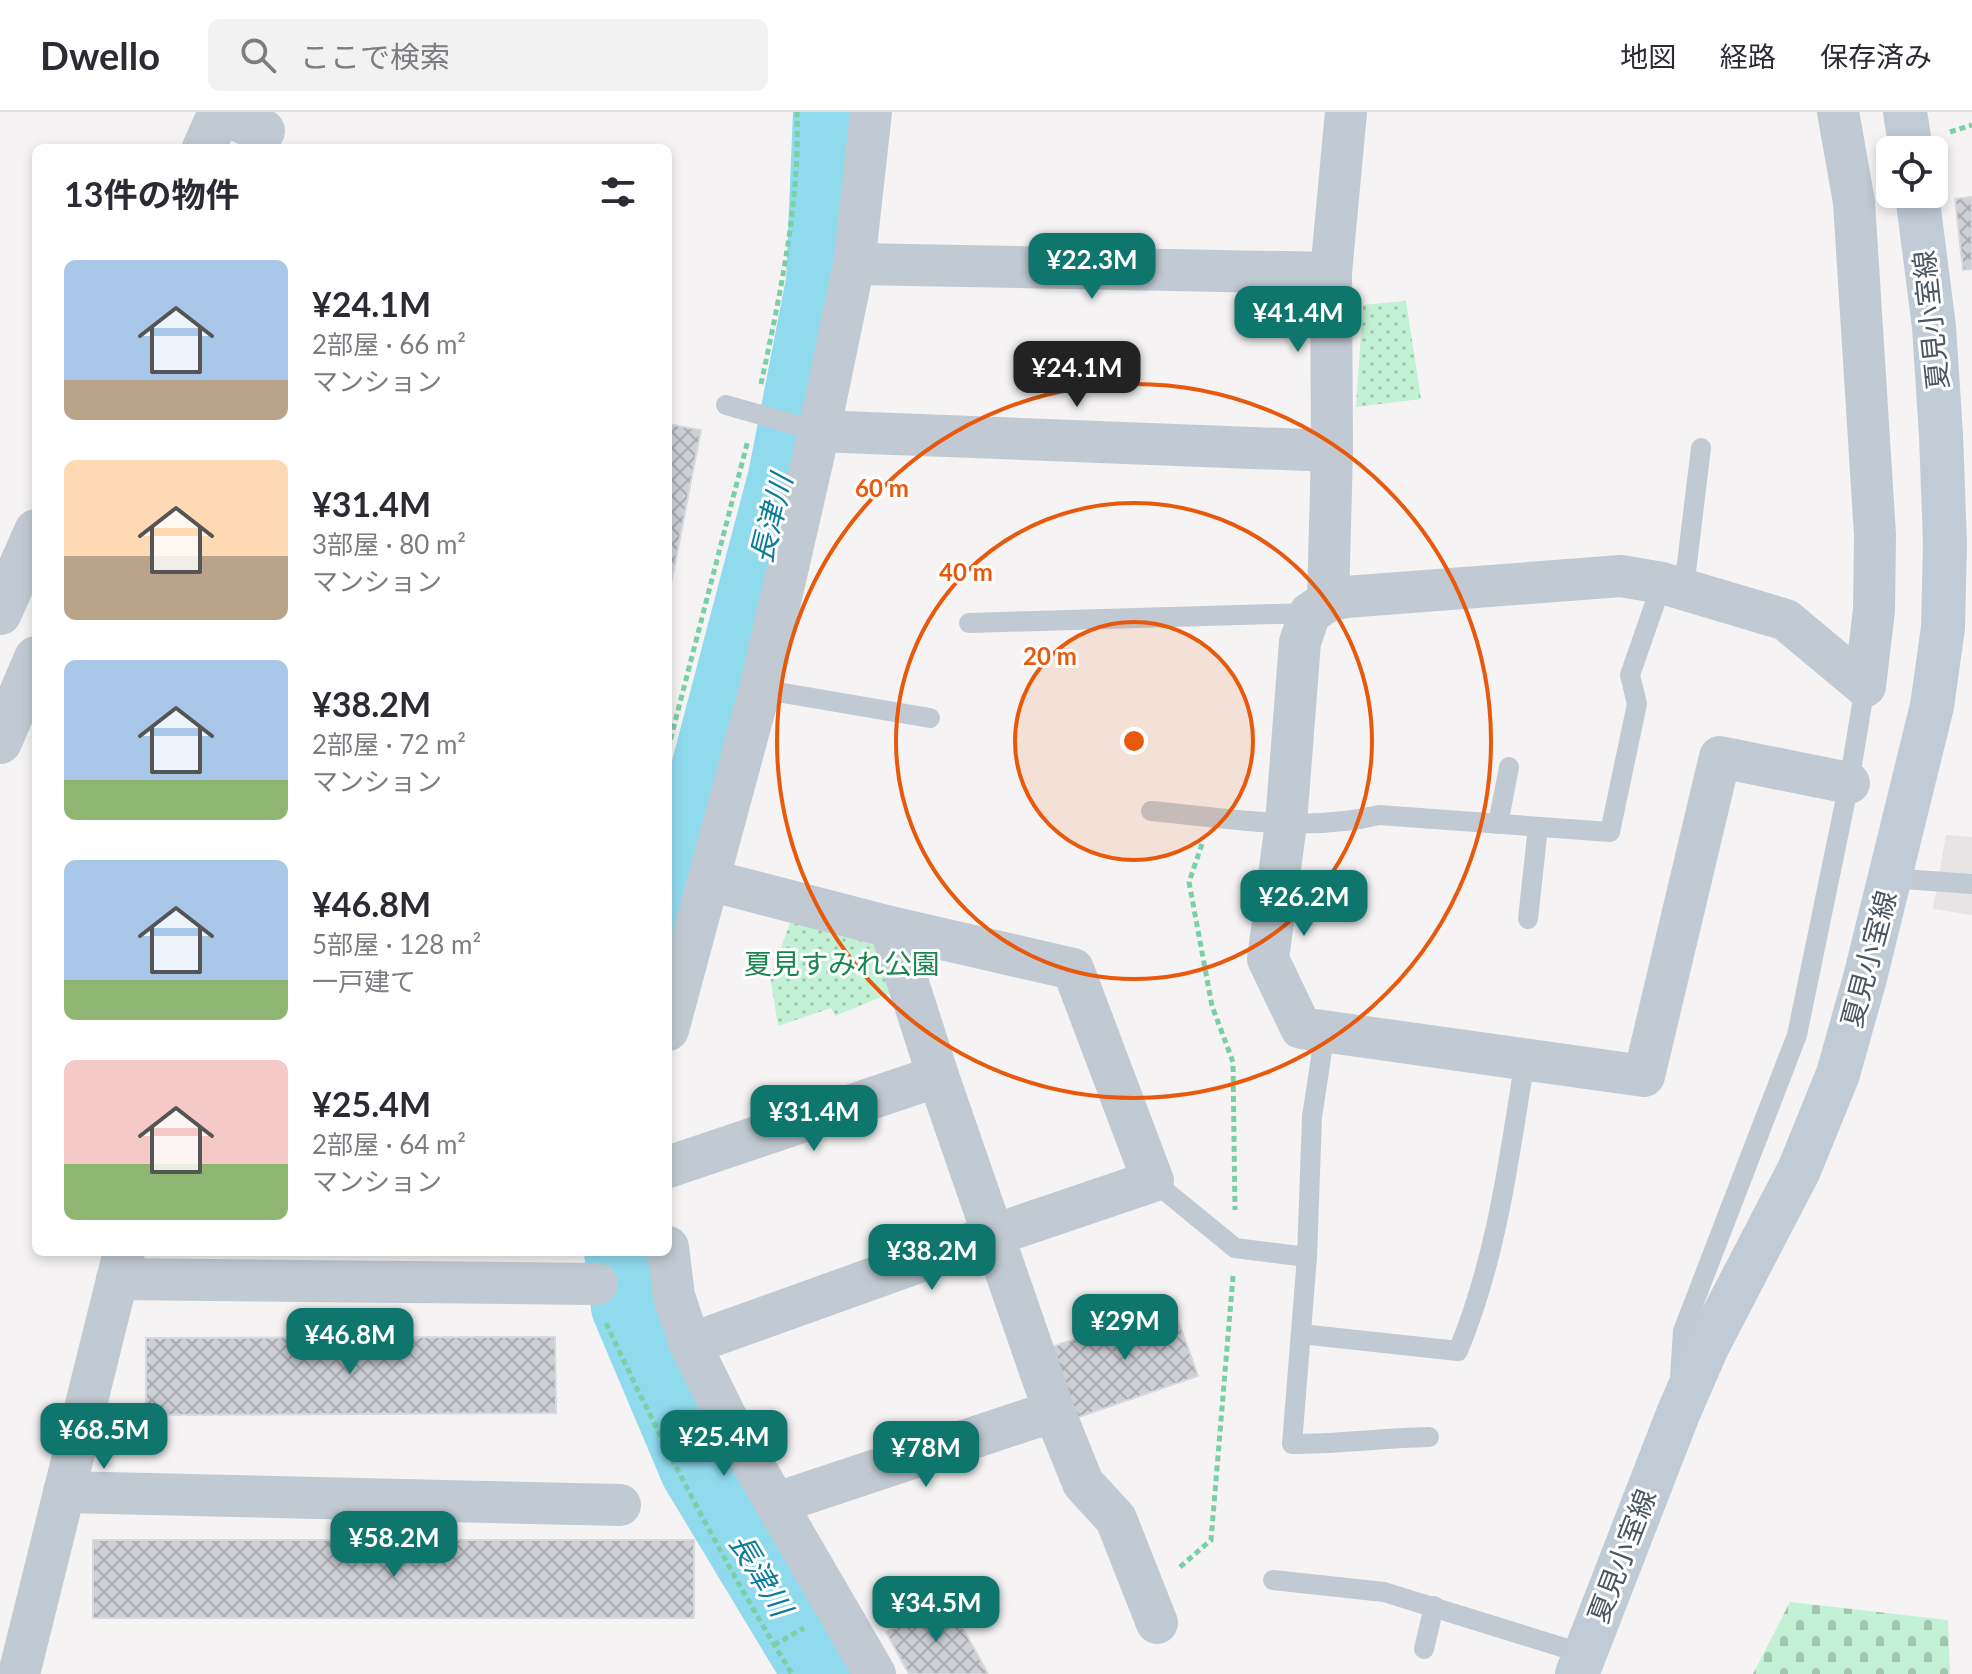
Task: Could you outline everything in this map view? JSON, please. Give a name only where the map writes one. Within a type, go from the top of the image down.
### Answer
[{"type":"main road","points":[[1905,112],[1909,136]]},
{"type":"main road","name":"夏見小室線","points":[[1580,1664],[1707,1347],[1799,1170],[1838,1074],[1865,978],[1932,706],[1943,628],[1945,543],[1934,327],[1919,208]]},
{"type":"street","points":[[206,144],[220,112],[263,130]]},
{"type":"street","points":[[672,1015],[760,689],[818,431],[854,264],[871,112]]},
{"type":"street","points":[[1346,112],[1331,273],[1332,451],[1319,607],[1300,642],[1286,823],[1268,959],[1301,1028],[1644,1076],[1720,757],[1849,783]]},
{"type":"street","points":[[1838,112],[1854,202],[1875,535],[1874,610],[1865,686]]},
{"type":"street","points":[[854,264],[1331,273]]},
{"type":"street","points":[[818,431],[1332,451]]},
{"type":"street","points":[[0,613],[32,540]]},
{"type":"street","points":[[1319,607],[1346,597],[1621,576],[1673,586],[1786,620],[1865,686]]},
{"type":"street","points":[[0,742],[32,667]]},
{"type":"street","points":[[690,1344],[1153,1181],[1073,969],[890,927],[709,880]]},
{"type":"street","points":[[890,927],[1054,1411],[1083,1483],[1116,1519],[1157,1623]]},
{"type":"street","points":[[672,1166],[938,1076]]},
{"type":"street","points":[[669,1256],[674,1296],[690,1344],[728,1421],[875,1674]]},
{"type":"street","points":[[19,1674],[121,1266],[597,1284]]},
{"type":"street","points":[[777,1503],[1054,1411]]},
{"type":"street","points":[[64,1492],[620,1505]]},
{"type":"lane","points":[[726,405],[818,431]]},
{"type":"lane","points":[[1151,811],[1286,823],[1353,821],[1379,815],[1610,832],[1637,704],[1630,675],[1673,586],[1701,448]]},
{"type":"lane","points":[[969,623],[1319,607]]},
{"type":"lane","points":[[1678,1414],[1683,1331],[1797,1035],[1849,783],[1865,686]]},
{"type":"lane","points":[[760,689],[930,718]]},
{"type":"lane","points":[[1498,824],[1509,767]]},
{"type":"lane","points":[[1528,919],[1538,827]]},
{"type":"lane","points":[[1890,878],[1972,884]]},
{"type":"lane","points":[[1325,1031],[1312,1117],[1307,1257],[1292,1444],[1429,1437]]},
{"type":"lane","points":[[1301,1334],[1458,1351],[1477,1304],[1496,1237],[1525,1059]]},
{"type":"lane","points":[[1153,1181],[1235,1248],[1307,1257]]},
{"type":"lane","points":[[1273,1580],[1384,1592],[1434,1606],[1580,1664]]},
{"type":"lane","points":[[1424,1649],[1434,1606]]},
{"type":"path","points":[[672,735],[762,415],[798,156],[797,112]]},
{"type":"path","points":[[597,1284],[601,1313],[638,1392],[792,1674]]},
{"type":"path","points":[[775,1644],[805,1628]]},
{"type":"shaded area","points":[[1946,835],[1972,837],[1972,915],[1933,909]]},
{"type":"green space","points":[[1406,301],[1421,399],[1356,407],[1363,305]]},
{"type":"green space","name":"夏見すみれ公園","points":[[791,921],[882,928],[898,990],[835,1016],[831,1008],[778,1026],[770,976]]},
{"type":"green space","points":[[1790,1602],[1948,1620],[1950,1674],[1753,1674]]},
{"type":"building","points":[[1972,197],[1972,269],[1963,270],[1955,199]]},
{"type":"building","points":[[672,425],[701,430],[672,579]]},
{"type":"building","points":[[1173,1306],[1198,1376],[1076,1418],[1052,1347]]},
{"type":"building","points":[[555,1337],[556,1413],[146,1415],[146,1338]]},
{"type":"building","points":[[93,1540],[694,1540],[694,1618],[93,1618]]},
{"type":"building","points":[[947,1599],[988,1674],[909,1674],[886,1632]]},
{"type":"waterway","name":"長津川","points":[[672,902],[784,477],[822,282],[829,112]]},
{"type":"waterway","name":"長津川","points":[[621,1256],[627,1307],[696,1470],[819,1674]]}]
